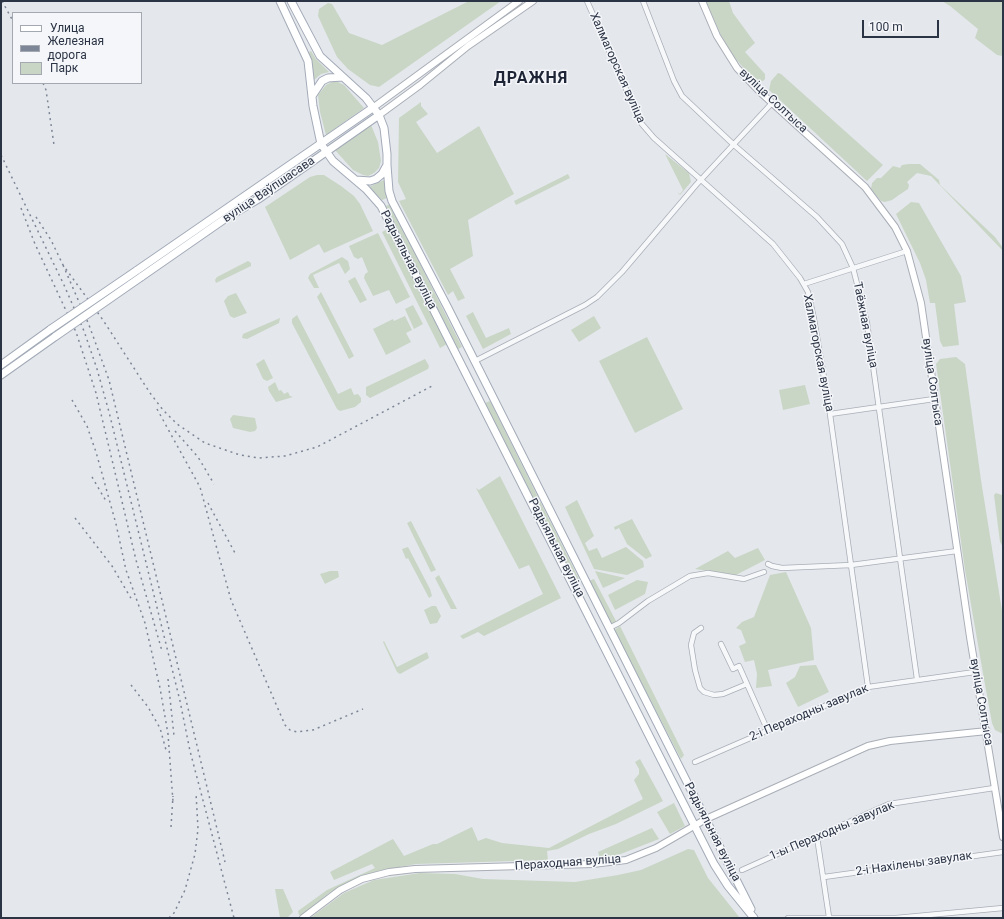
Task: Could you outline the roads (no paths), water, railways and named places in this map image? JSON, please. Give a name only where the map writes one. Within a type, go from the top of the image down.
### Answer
[{"type":"main road","points":[[280,1],[306,54],[321,144]]},
{"type":"main road","points":[[291,1],[320,56],[343,78]]},
{"type":"main road","name":"вуліца Ваўпшасава","points":[[1,375],[56,336],[138,274],[374,107],[519,1]]},
{"type":"main road","name":"вуліца Ваўпшасава","points":[[1,365],[51,329],[326,152],[420,85],[468,46],[533,1]]},
{"type":"main road","name":"вуліца Солтыса","points":[[702,1],[717,36],[731,60],[747,79],[772,103],[865,187],[895,226],[907,252],[919,295],[975,672],[1003,837]]},
{"type":"main road","points":[[312,96],[322,81],[328,78],[343,78]]},
{"type":"main road","name":"Радыяльная вуліца","points":[[343,78],[366,98],[379,115],[386,136],[389,191],[392,201],[475,361],[755,918]]},
{"type":"main road","name":"Радыяльная вуліца","points":[[321,144],[333,161],[376,199],[391,224],[714,864],[728,885],[755,918]]},
{"type":"main road","points":[[356,180],[365,182],[376,179],[382,174],[387,165]]},
{"type":"main road","points":[[632,700],[642,694]]},
{"type":"main road","name":"Пераходная вуліца","points":[[303,918],[340,890],[362,879],[382,873],[415,868],[496,868],[614,862],[652,850],[706,819],[868,746],[890,741],[986,731]]},
{"type":"street","name":"Халмагорская вуліца","points":[[587,1],[640,123],[654,138],[773,244],[785,257],[804,284],[814,319],[830,414],[868,687]]},
{"type":"street","name":"Таёжная вуліца","points":[[643,1],[674,81],[682,96],[734,145],[817,217],[842,244],[853,268],[867,323],[917,679]]},
{"type":"street","points":[[475,361],[585,305],[597,297],[622,272],[701,179],[772,103]]},
{"type":"street","points":[[804,284],[907,252]]},
{"type":"street","points":[[830,414],[934,399]]},
{"type":"street","points":[[768,564],[782,568],[852,565],[957,551]]},
{"type":"street","points":[[610,628],[648,601],[690,576],[708,573],[744,579],[764,572]]},
{"type":"street","points":[[701,628],[694,632],[691,645],[695,670],[700,688],[708,695],[714,696],[747,684]]},
{"type":"street","points":[[721,644],[733,669],[739,666],[768,729]]},
{"type":"street","name":"2-і Пераходны завулак","points":[[695,762],[768,729],[868,687],[975,672]]},
{"type":"street","name":"1-ы Пераходны завулак","points":[[742,870],[889,804],[994,788]]},
{"type":"street","points":[[817,837],[829,917]]},
{"type":"street","name":"2-і Нахілены завулак","points":[[824,877],[1003,852]]},
{"type":"street","points":[[788,918],[896,918],[1003,908]]},
{"type":"railway","points":[[2,1],[12,19]]},
{"type":"railway","points":[[43,84],[46,90],[54,145]]},
{"type":"railway","points":[[1,155],[64,285],[84,331],[97,369],[109,412],[180,701],[190,751],[234,918]]},
{"type":"railway","points":[[21,208],[35,244],[76,332],[96,393],[136,560],[162,651]]},
{"type":"railway","points":[[36,217],[51,240],[63,265],[103,320],[150,393],[163,410],[177,424],[205,443],[240,455],[259,458],[285,456],[317,447],[432,386]]},
{"type":"railway","points":[[63,265],[89,325],[109,380],[225,862]]},
{"type":"railway","points":[[72,400],[87,426],[96,452],[116,524],[126,570],[145,623],[160,688],[168,734],[173,802]]},
{"type":"railway","points":[[157,409],[200,487],[231,600],[285,725],[290,730],[297,732],[313,730],[363,709]]},
{"type":"railway","points":[[175,431],[198,457],[214,484]]},
{"type":"railway","points":[[92,477],[106,501]]},
{"type":"railway","points":[[208,503],[235,553]]},
{"type":"railway","points":[[75,518],[112,566],[132,600]]},
{"type":"railway","points":[[168,679],[174,736]]},
{"type":"railway","points":[[131,685],[148,707],[160,728],[166,750]]},
{"type":"railway","points":[[169,918],[174,913],[185,890],[195,854],[198,829],[196,793]]},
{"type":"railway","points":[[171,827],[173,796]]},
{"type":"district","name":"ДРАЖНЯ","points":[[531,79]]}]
